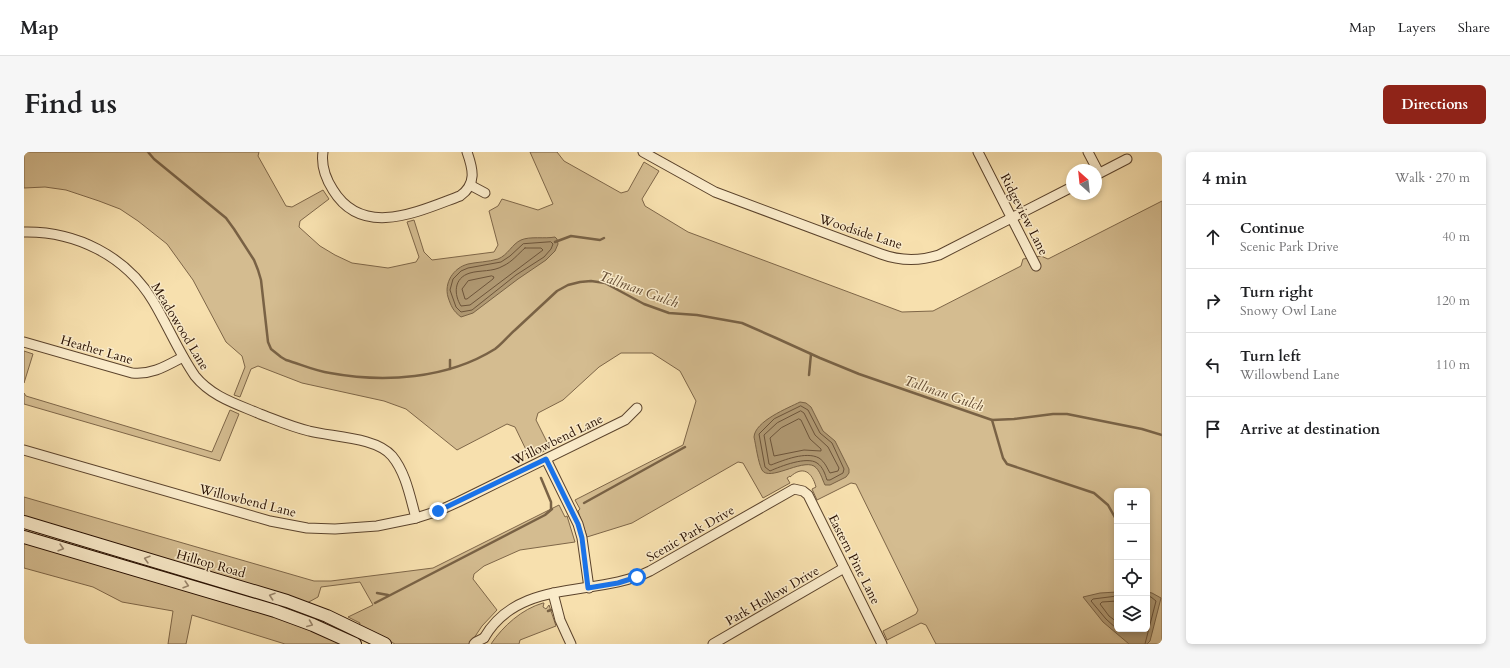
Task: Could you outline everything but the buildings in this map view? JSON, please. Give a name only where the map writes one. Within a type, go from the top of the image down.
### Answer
[{"type":"main road","name":"Hilltop Road","points":[[24,522],[287,601],[327,616],[385,644]]},
{"type":"main road","points":[[24,537],[270,610],[355,644]]},
{"type":"street","points":[[323,152],[323,164],[326,176],[337,196],[353,210],[370,217],[384,218],[399,216],[460,196],[470,185],[473,172],[467,152]]},
{"type":"street","name":"Woodside Lane","points":[[643,152],[715,192],[846,242],[895,258],[915,260],[939,255],[1066,190]]},
{"type":"street","name":"Ridgeview Lane","points":[[978,152],[1036,266]]},
{"type":"street","points":[[1088,152],[1093,164]]},
{"type":"street","points":[[1102,172],[1127,159]]},
{"type":"street","points":[[470,185],[485,193]]},
{"type":"street","name":"Meadowood Lane","points":[[24,232],[54,234],[74,239],[98,249],[119,263],[146,291],[192,372],[202,384],[213,393],[233,403],[295,427],[368,442],[384,449],[392,455],[402,472],[416,518]]},
{"type":"street","name":"Heather Lane","points":[[24,342],[136,374],[155,372],[184,357]]},
{"type":"street","name":"Willowbend Lane","points":[[24,450],[282,524],[316,528],[358,528],[416,518],[453,504],[625,420],[637,408]]},
{"type":"street","points":[[546,459],[578,524],[582,538],[588,588]]},
{"type":"street","name":"Scenic Park Drive","points":[[485,641],[498,620],[514,607],[532,598],[553,593],[621,582],[643,574],[801,485]]},
{"type":"street","name":"Eastern Pine Lane","points":[[801,485],[808,496],[882,644]]},
{"type":"street","name":"Park Hollow Drive","points":[[713,644],[844,568]]},
{"type":"street","points":[[553,593],[560,620],[571,644]]},
{"type":"street","points":[[474,644],[476,642],[485,641]]},
{"type":"shaded area","points":[[24,152],[259,152],[258,156],[286,206],[292,207],[323,190],[329,199],[300,221],[299,227],[320,246],[352,263],[388,268],[416,262],[419,257],[407,222],[414,220],[424,252],[432,260],[494,252],[498,245],[489,211],[498,206],[502,199],[538,210],[553,204],[530,152],[557,152],[564,161],[621,193],[628,191],[644,162],[659,171],[642,199],[645,206],[688,232],[902,312],[933,311],[1021,266],[1023,259],[1041,256],[1048,259],[1162,201],[1162,644],[936,644],[926,625],[921,623],[887,640],[883,631],[916,614],[918,610],[856,484],[851,483],[817,500],[812,489],[816,487],[812,477],[803,471],[799,471],[787,478],[790,483],[763,498],[743,463],[738,462],[632,523],[587,537],[578,511],[580,509],[575,500],[683,445],[696,401],[680,371],[652,353],[621,353],[599,367],[563,400],[538,413],[536,420],[550,448],[530,458],[515,427],[507,424],[457,450],[406,409],[384,401],[302,383],[258,366],[251,369],[240,397],[234,395],[245,367],[242,356],[226,342],[193,280],[167,244],[120,209],[66,190],[45,187],[24,188]]},
{"type":"shaded area","points":[[24,351],[33,354],[24,383]]},
{"type":"shaded area","points":[[24,393],[26,396],[212,452],[230,410],[239,414],[220,461],[24,404]]},
{"type":"shaded area","points":[[24,497],[314,581],[331,581],[433,568],[559,505],[565,517],[567,516],[575,542],[520,550],[484,566],[474,574],[473,579],[497,610],[482,626],[470,644],[395,644],[359,626],[360,623],[348,617],[373,605],[360,582],[321,587],[318,597],[307,603],[24,517]]},
{"type":"shaded area","points":[[24,542],[269,615],[304,627],[343,644],[285,644],[192,615],[186,644],[168,644],[173,611],[122,602],[93,587],[24,568]]},
{"type":"shaded area","points":[[544,603],[543,607],[546,609],[549,605],[556,626],[520,640],[519,644],[491,644],[501,631],[520,614],[528,609]]},
{"type":"water","points":[[555,237],[558,244],[555,251],[546,260],[473,313],[461,317],[451,306],[447,286],[451,277],[458,269],[468,264],[498,259],[505,255],[521,240]]},
{"type":"water","points":[[800,402],[806,403],[811,407],[823,431],[835,441],[849,469],[849,473],[846,477],[830,485],[825,485],[819,472],[814,466],[801,465],[771,473],[766,473],[762,470],[754,437],[756,431],[766,420],[780,411]]},
{"type":"water","points":[[1114,592],[1114,631],[1103,622],[1083,597],[1100,593]]},
{"type":"water","points":[[1150,593],[1161,598],[1150,641],[1147,644],[1129,644],[1115,632],[1150,632]]},
{"type":"waterway","name":"Tallman Gulch","points":[[148,152],[154,159],[226,218],[254,260],[261,280],[268,342],[271,349],[286,360],[319,371],[372,378],[393,378],[415,376],[457,367],[495,349],[557,291],[568,285],[591,281],[605,283],[644,304],[669,313],[697,315],[742,323],[859,374],[992,420],[1067,414],[1142,429],[1162,435]]},
{"type":"waterway","points":[[555,242],[571,236],[600,240],[604,238]]},
{"type":"waterway","points":[[809,375],[811,354]]},
{"type":"waterway","name":"Tallman Gulch","points":[[450,360],[450,369]]},
{"type":"waterway","points":[[992,420],[1003,458],[1007,464],[1094,493],[1108,505],[1114,516]]},
{"type":"waterway","points":[[584,503],[685,447]]},
{"type":"waterway","points":[[541,478],[551,502],[551,509]]},
{"type":"waterway","points":[[375,603],[545,515],[552,509]]},
{"type":"waterway","points":[[377,593],[388,595]]},
{"type":"route","points":[[438,511],[546,459],[574,515],[581,533],[588,588],[618,583],[637,577]]}]
